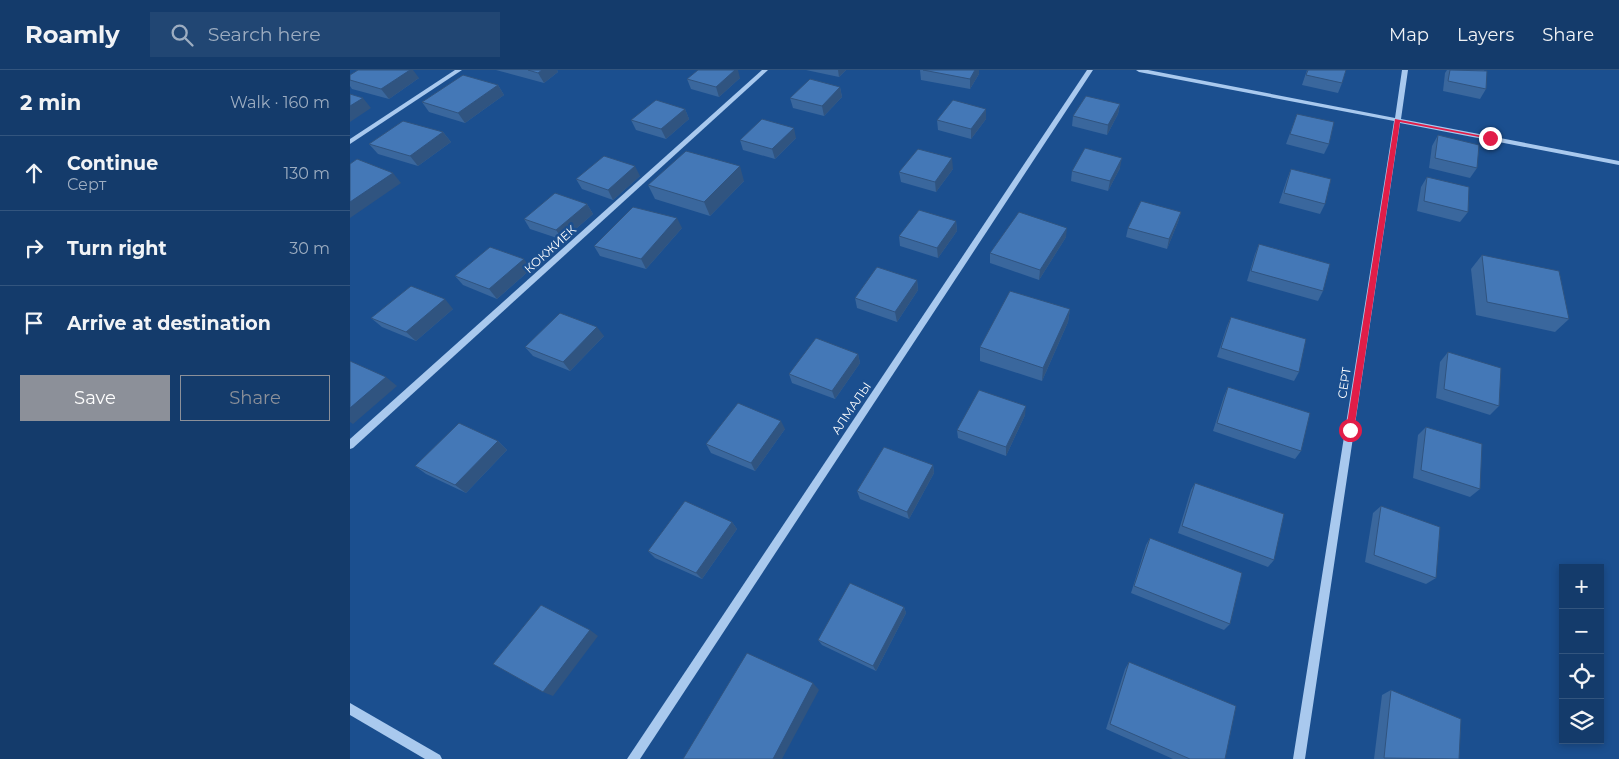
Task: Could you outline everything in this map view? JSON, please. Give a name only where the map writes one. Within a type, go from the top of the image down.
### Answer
[{"type":"street","points":[[350,142],[458,70]]},
{"type":"street","name":"КОКЖИЕК","points":[[350,444],[765,70]]},
{"type":"street","name":"АЛМАЛЫ","points":[[633,759],[1090,70]]},
{"type":"street","points":[[1139,70],[1619,163]]},
{"type":"street","name":"СЕРТ","points":[[1299,759],[1405,70]]},
{"type":"street","points":[[350,709],[436,759]]},
{"type":"building","points":[[358,70],[410,70],[381,89],[350,80],[350,75]]},
{"type":"building","points":[[528,70],[542,70],[538,73]]},
{"type":"building","points":[[698,70],[735,70],[716,87],[687,79]]},
{"type":"building","points":[[923,70],[975,70],[970,79]]},
{"type":"building","points":[[1308,70],[1346,70],[1342,83],[1306,75]]},
{"type":"building","points":[[1450,70],[1487,71],[1486,89],[1448,81]]},
{"type":"building","points":[[463,75],[498,85],[458,113],[422,102]]},
{"type":"building","points":[[810,79],[840,87],[822,106],[790,98]]},
{"type":"building","points":[[350,94],[363,98],[350,106]]},
{"type":"building","points":[[1086,96],[1120,104],[1108,125],[1073,116]]},
{"type":"building","points":[[656,100],[685,109],[661,129],[631,120]]},
{"type":"building","points":[[953,100],[986,109],[971,129],[937,120]]},
{"type":"building","points":[[1297,114],[1334,122],[1329,144],[1290,134]]},
{"type":"building","points":[[762,119],[794,128],[772,149],[740,140]]},
{"type":"building","points":[[403,121],[443,132],[410,156],[369,144]]},
{"type":"building","points":[[1438,135],[1479,145],[1477,168],[1435,158]]},
{"type":"building","points":[[1085,148],[1122,158],[1110,181],[1072,171]]},
{"type":"building","points":[[918,149],[952,158],[935,182],[899,172]]},
{"type":"building","points":[[686,151],[740,166],[704,202],[648,185]]},
{"type":"building","points":[[604,156],[635,166],[608,190],[576,179]]},
{"type":"building","points":[[357,159],[393,173],[350,202],[350,164]]},
{"type":"building","points":[[1291,169],[1331,179],[1325,204],[1284,193]]},
{"type":"building","points":[[1427,177],[1469,187],[1468,212],[1424,201]]},
{"type":"building","points":[[555,193],[587,204],[556,230],[524,219]]},
{"type":"building","points":[[1141,201],[1181,212],[1169,239],[1128,228]]},
{"type":"building","points":[[633,207],[677,218],[641,259],[594,246]]},
{"type":"building","points":[[919,210],[956,221],[937,248],[899,236]]},
{"type":"building","points":[[1019,212],[1067,228],[1040,270],[990,253]]},
{"type":"building","points":[[1259,244],[1330,264],[1323,291],[1251,271]]},
{"type":"building","points":[[490,247],[524,259],[489,289],[455,276]]},
{"type":"building","points":[[1482,255],[1559,271],[1569,319],[1487,302]]},
{"type":"building","points":[[877,267],[917,280],[895,312],[855,298]]},
{"type":"building","points":[[411,286],[445,299],[406,332],[371,318]]},
{"type":"building","points":[[1010,291],[1070,309],[1043,368],[980,347]]},
{"type":"building","points":[[560,313],[597,327],[563,362],[525,347]]},
{"type":"building","points":[[1231,317],[1306,339],[1299,372],[1221,348]]},
{"type":"building","points":[[816,338],[858,354],[832,391],[789,374]]},
{"type":"building","points":[[1448,352],[1501,368],[1499,406],[1444,389]]},
{"type":"building","points":[[350,361],[386,377],[350,408]]},
{"type":"building","points":[[1228,387],[1310,413],[1301,451],[1217,423]]},
{"type":"building","points":[[979,390],[1026,406],[1006,447],[957,430]]},
{"type":"building","points":[[738,403],[781,421],[751,463],[706,444]]},
{"type":"building","points":[[459,423],[498,441],[455,485],[415,466]]},
{"type":"building","points":[[1426,427],[1482,444],[1480,489],[1421,470]]},
{"type":"building","points":[[884,447],[933,465],[907,512],[857,491]]},
{"type":"building","points":[[1195,483],[1284,514],[1274,560],[1182,526]]},
{"type":"building","points":[[685,501],[732,522],[696,573],[648,551]]},
{"type":"building","points":[[1381,506],[1440,527],[1436,578],[1374,555]]},
{"type":"building","points":[[1150,538],[1242,573],[1230,624],[1134,586]]},
{"type":"building","points":[[850,583],[904,607],[873,666],[818,640]]},
{"type":"building","points":[[541,605],[590,630],[543,692],[493,664]]},
{"type":"building","points":[[747,653],[813,683],[773,759],[683,759]]},
{"type":"building","points":[[1129,662],[1236,706],[1225,759],[1190,759],[1110,724]]},
{"type":"building","points":[[1391,690],[1461,719],[1459,759],[1384,758]]},
{"type":"route","points":[[1350,430],[1398,120],[1490,138]]}]
